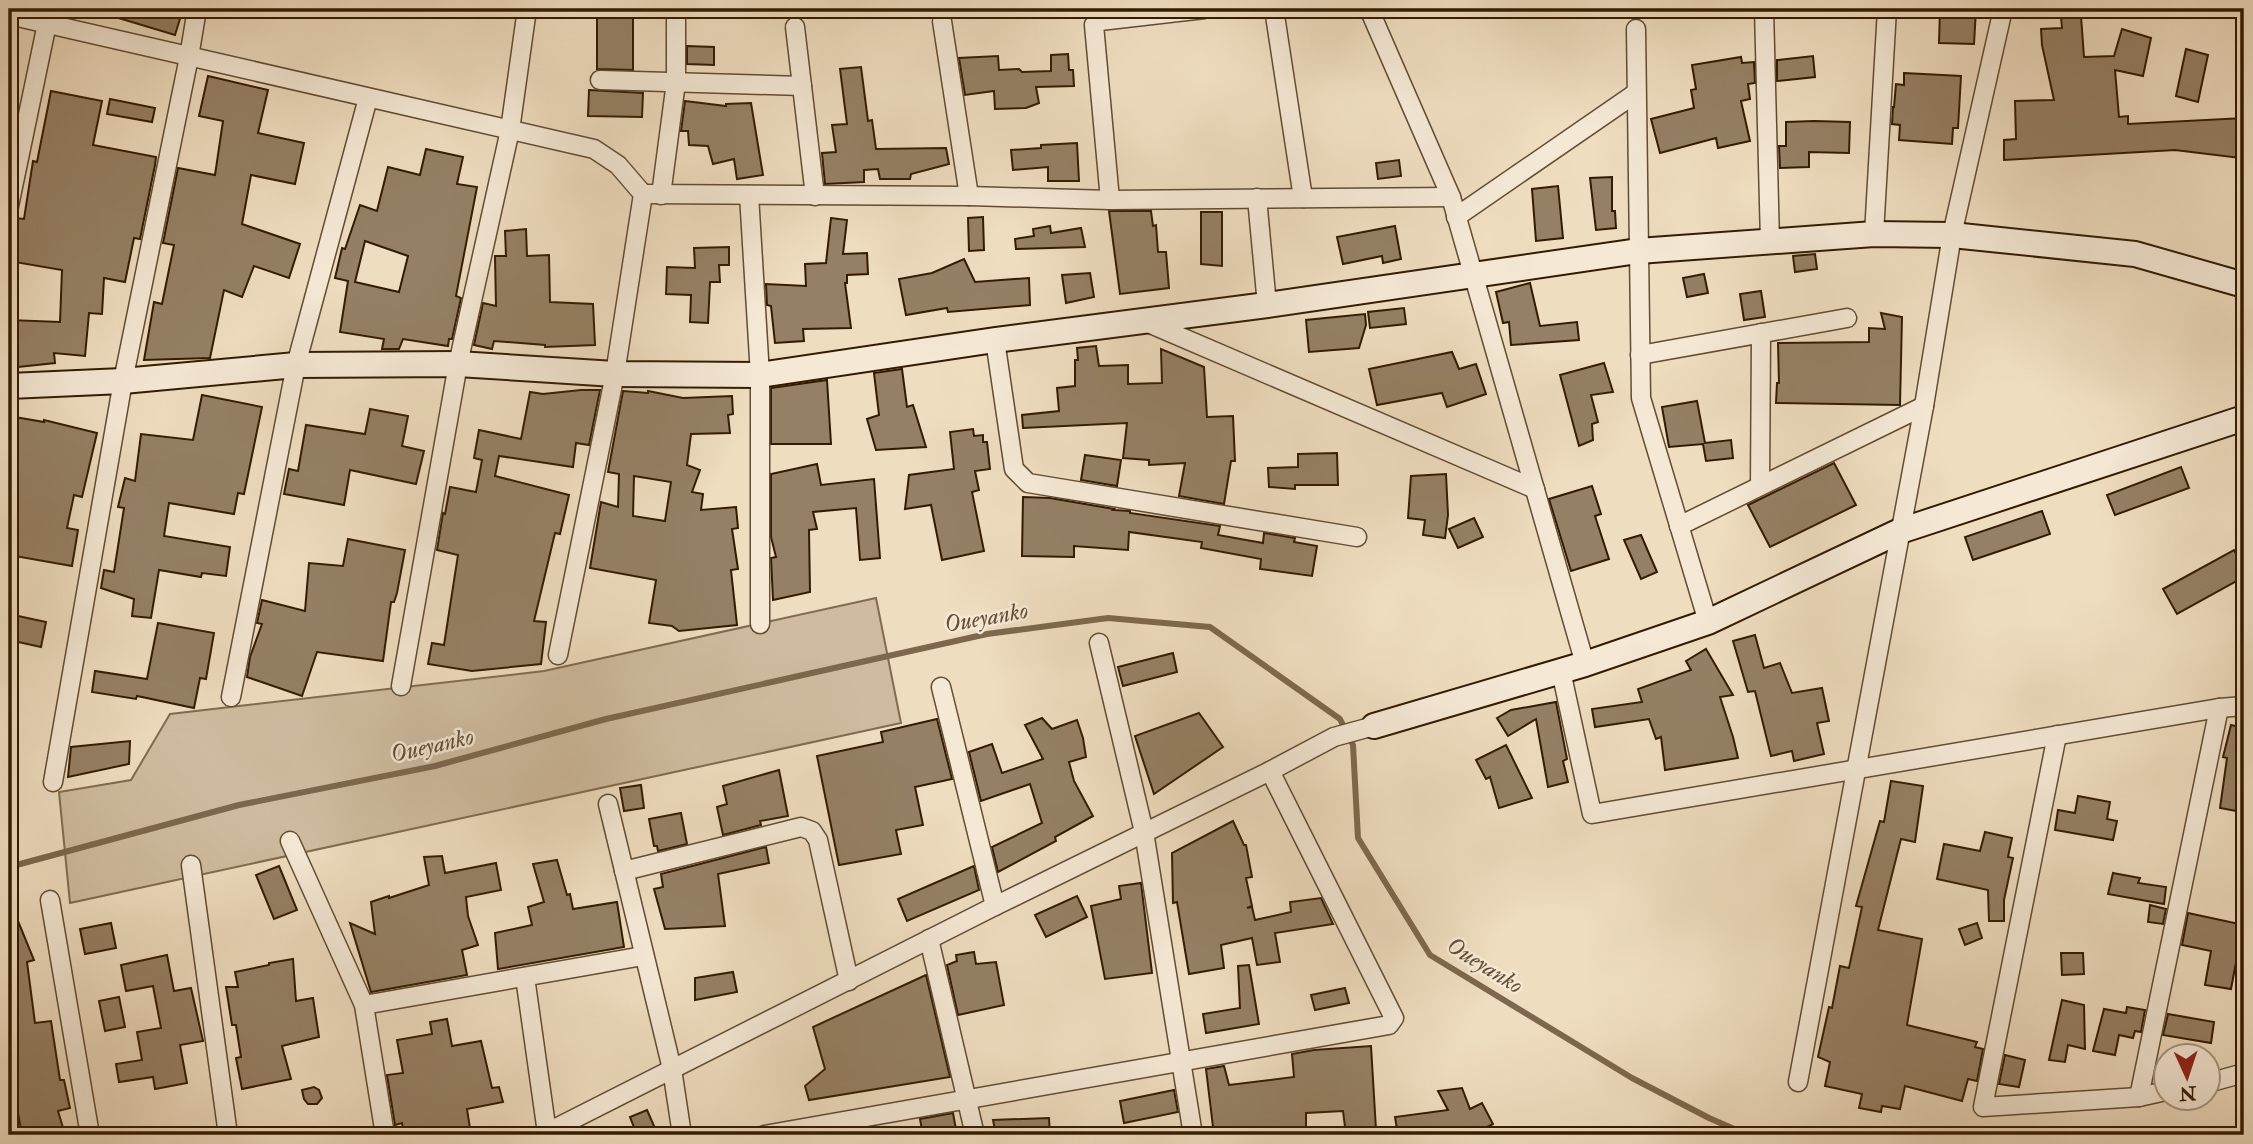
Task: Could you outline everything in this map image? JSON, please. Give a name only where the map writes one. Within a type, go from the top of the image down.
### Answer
[{"type":"street","points":[[53,782],[123,381],[197,9]]},
{"type":"street","points":[[401,686],[458,364],[510,130],[527,9]]},
{"type":"street","points":[[558,655],[676,82],[676,9]]},
{"type":"street","points":[[1110,200],[1094,25],[1100,20],[1204,9]]},
{"type":"street","points":[[1274,9],[1303,198]]},
{"type":"street","points":[[1369,9],[1451,197],[1535,489],[1573,667],[1592,814],[2219,708],[2244,706]]},
{"type":"street","points":[[1764,9],[1770,242]]},
{"type":"street","points":[[1874,234],[1887,9]]},
{"type":"street","points":[[1798,1082],[1952,235],[2003,9]]},
{"type":"street","points":[[9,15],[48,16],[189,57],[594,149],[618,164],[652,195],[969,196],[1110,200],[1451,197]]},
{"type":"street","points":[[9,206],[48,16]]},
{"type":"street","points":[[942,21],[969,196]]},
{"type":"street","points":[[794,27],[815,196]]},
{"type":"street","points":[[1636,29],[1641,398],[1707,622]]},
{"type":"street","points":[[600,80],[802,86]]},
{"type":"street","points":[[1456,217],[1636,93]]},
{"type":"street","points":[[231,697],[296,365],[368,98]]},
{"type":"street","points":[[749,195],[760,375],[760,624]]},
{"type":"street","points":[[1257,198],[1267,305]]},
{"type":"street","points":[[9,386],[123,381],[296,365],[458,364],[615,374],[760,375],[1639,251],[1874,234],[1952,235],[2135,254],[2244,285]]},
{"type":"street","points":[[1640,355],[1847,318]]},
{"type":"street","points":[[1143,321],[1535,489]]},
{"type":"street","points":[[1760,486],[1761,333]]},
{"type":"street","points":[[995,340],[1014,469],[1028,483],[1357,537]]},
{"type":"street","points":[[1679,526],[1923,406]]},
{"type":"street","points":[[525,977],[545,1134],[1334,737],[1573,667],[1707,622],[1900,531],[2244,418]]},
{"type":"street","points":[[1099,643],[1144,832],[1193,1135]]},
{"type":"street","points":[[942,687],[995,906]]},
{"type":"street","points":[[2139,1097],[2219,708]]},
{"type":"street","points":[[2057,735],[1983,1107],[2152,1094]]},
{"type":"street","points":[[764,1135],[1389,1025],[1394,1018],[1270,771]]},
{"type":"street","points":[[608,804],[671,1069],[682,1135]]},
{"type":"street","points":[[624,871],[802,827],[812,831],[818,840],[849,981]]},
{"type":"street","points":[[290,841],[364,1005],[385,1135]]},
{"type":"street","points":[[191,865],[228,1135]]},
{"type":"street","points":[[50,901],[90,1135]]},
{"type":"street","points":[[929,939],[975,1135]]},
{"type":"street","points":[[364,1005],[643,956]]},
{"type":"street","points":[[2222,1079],[2244,1073]]},
{"type":"shaded area","points":[[876,598],[901,723],[70,903],[59,792],[131,780],[170,714],[544,671]]},
{"type":"building","points":[[103,9],[183,9],[175,35],[102,13]]},
{"type":"building","points":[[597,9],[633,9],[633,70],[597,69]]},
{"type":"building","points":[[1940,9],[1976,9],[1974,44],[1939,43]]},
{"type":"building","points":[[2081,16],[2084,57],[2114,56],[2122,29],[2151,38],[2143,76],[2115,70],[2119,117],[2128,116],[2128,124],[2244,118],[2240,158],[2175,150],[2004,160],[2004,140],[2016,139],[2015,101],[2054,100],[2041,29],[2062,28],[2061,17]]},
{"type":"building","points":[[687,46],[714,47],[714,65],[687,64]]},
{"type":"building","points":[[2186,49],[2208,55],[2198,102],[2176,96]]},
{"type":"building","points":[[1068,54],[1074,86],[1036,87],[1039,103],[1026,108],[995,109],[994,91],[965,95],[959,58],[998,56],[999,70],[1051,71],[1051,55]]},
{"type":"building","points":[[1813,56],[1815,77],[1777,81],[1777,60]]},
{"type":"building","points":[[1741,57],[1742,63],[1754,62],[1755,83],[1748,84],[1750,99],[1741,101],[1750,141],[1718,148],[1716,138],[1660,153],[1651,119],[1694,108],[1691,90],[1696,89],[1692,65]]},
{"type":"building","points":[[861,67],[868,121],[872,120],[876,149],[946,148],[949,164],[911,174],[910,179],[880,179],[878,169],[864,170],[864,182],[825,184],[822,153],[836,152],[832,125],[847,124],[840,69]]},
{"type":"building","points":[[1904,73],[1961,76],[1958,128],[1953,128],[1952,144],[1899,140],[1900,125],[1892,124],[1893,107],[1896,84],[1904,85]]},
{"type":"building","points":[[208,76],[268,90],[258,133],[304,143],[295,184],[251,175],[242,224],[300,244],[289,278],[254,266],[242,297],[224,290],[210,358],[144,360],[154,302],[162,304],[174,245],[163,243],[178,168],[215,175],[223,121],[199,116]]},
{"type":"building","points":[[589,90],[643,93],[642,117],[588,116]]},
{"type":"building","points":[[51,91],[102,101],[93,145],[156,157],[155,165],[140,239],[134,238],[125,282],[104,278],[102,314],[89,313],[85,356],[54,353],[55,363],[9,368],[9,320],[60,322],[62,270],[9,261],[16,218],[24,219],[33,161],[37,162]]},
{"type":"building","points":[[110,99],[155,108],[152,122],[107,114]]},
{"type":"building","points":[[685,101],[726,106],[751,103],[763,175],[737,179],[734,159],[713,164],[708,146],[689,145],[688,131],[681,131]]},
{"type":"building","points":[[1786,122],[1850,122],[1849,153],[1809,152],[1809,167],[1780,168],[1779,146],[1786,146]]},
{"type":"building","points":[[1077,143],[1079,181],[1048,181],[1048,167],[1013,170],[1011,150]]},
{"type":"building","points":[[426,149],[463,157],[457,184],[477,187],[456,296],[461,298],[448,346],[403,339],[399,349],[382,349],[384,339],[340,332],[348,281],[335,278],[342,248],[345,249],[360,205],[377,211],[388,167],[420,175]],"holes":[[[365,241],[408,256],[399,292],[355,282]]]},
{"type":"building","points":[[1399,160],[1401,176],[1378,179],[1376,163]]},
{"type":"building","points":[[1612,177],[1612,211],[1615,211],[1616,228],[1596,230],[1590,178]]},
{"type":"building","points":[[1558,186],[1563,238],[1536,241],[1532,189]]},
{"type":"building","points":[[1109,211],[1151,211],[1153,226],[1156,225],[1158,252],[1166,252],[1169,288],[1120,294]]},
{"type":"building","points":[[1201,212],[1222,212],[1222,266],[1201,264]]},
{"type":"building","points":[[983,217],[984,250],[969,251],[968,218]]},
{"type":"building","points":[[831,218],[847,220],[843,254],[867,253],[868,274],[847,275],[845,283],[851,328],[803,329],[804,341],[775,343],[771,306],[767,305],[766,284],[806,286],[805,264],[826,263]]},
{"type":"building","points":[[1050,226],[1051,233],[1081,228],[1085,247],[1016,249],[1015,239],[1034,236],[1033,229]]},
{"type":"building","points":[[1395,226],[1401,259],[1383,263],[1382,256],[1343,264],[1337,237]]},
{"type":"building","points":[[526,229],[527,256],[549,255],[550,302],[593,304],[595,345],[545,347],[494,341],[492,349],[474,345],[483,303],[496,306],[495,256],[506,256],[505,231]]},
{"type":"building","points":[[729,247],[729,265],[719,265],[720,282],[710,282],[708,323],[690,322],[691,295],[666,294],[667,267],[695,268],[694,248]]},
{"type":"building","points":[[1815,254],[1817,269],[1795,272],[1793,256]]},
{"type":"building","points":[[964,259],[975,282],[1029,278],[1030,305],[948,312],[947,308],[906,315],[899,279],[932,273]]},
{"type":"building","points":[[1090,273],[1094,297],[1066,303],[1062,275]]},
{"type":"building","points":[[1704,274],[1708,293],[1687,297],[1683,278]]},
{"type":"building","points":[[1530,283],[1540,326],[1577,322],[1579,340],[1511,345],[1509,322],[1503,323],[1496,292]]},
{"type":"building","points":[[1761,291],[1765,317],[1744,320],[1740,294]]},
{"type":"building","points":[[1404,308],[1406,324],[1370,328],[1368,312]]},
{"type":"building","points":[[1881,313],[1902,317],[1900,405],[1776,403],[1779,383],[1778,343],[1869,342],[1869,328],[1885,329]]},
{"type":"building","points":[[1365,314],[1366,325],[1359,348],[1309,352],[1306,320]]},
{"type":"building","points":[[1096,346],[1099,366],[1128,365],[1128,384],[1162,383],[1161,349],[1204,367],[1207,417],[1233,416],[1235,461],[1231,461],[1224,504],[1179,496],[1185,463],[1149,465],[1149,460],[1123,458],[1127,423],[1023,428],[1022,415],[1059,411],[1057,388],[1075,386],[1077,348]]},
{"type":"building","points":[[1452,352],[1459,369],[1476,364],[1486,394],[1447,407],[1442,393],[1377,405],[1369,369]]},
{"type":"building","points":[[1604,363],[1613,392],[1591,395],[1598,422],[1592,424],[1593,440],[1579,446],[1560,375]]},
{"type":"building","points":[[902,369],[907,407],[913,405],[926,447],[876,450],[867,419],[879,415],[874,373]]},
{"type":"building","points":[[827,380],[831,444],[771,444],[771,388]]},
{"type":"building","points":[[600,390],[589,445],[576,443],[573,467],[499,456],[495,476],[569,495],[560,534],[555,533],[534,621],[546,622],[541,664],[472,671],[428,664],[432,643],[444,645],[458,555],[437,550],[443,513],[445,514],[450,487],[476,492],[482,460],[474,458],[479,430],[521,439],[530,392],[543,394]]},
{"type":"building","points":[[623,391],[648,391],[683,398],[732,396],[733,414],[728,415],[730,433],[691,434],[687,465],[700,470],[692,492],[703,494],[701,510],[736,507],[738,528],[732,529],[738,569],[731,570],[737,625],[679,631],[672,626],[649,623],[656,580],[590,568],[601,502],[618,507],[619,474],[608,472]],"holes":[[[634,476],[671,482],[665,521],[633,516]]]},
{"type":"building","points":[[202,395],[262,407],[244,494],[238,493],[234,514],[169,503],[164,536],[230,547],[226,576],[202,573],[201,577],[159,570],[151,618],[132,616],[134,599],[101,588],[104,570],[114,572],[124,508],[118,507],[125,478],[135,481],[141,434],[193,440]]},
{"type":"building","points":[[1697,401],[1705,443],[1731,440],[1733,458],[1706,461],[1703,444],[1669,447],[1662,407]]},
{"type":"building","points":[[370,409],[408,416],[402,446],[424,451],[416,484],[350,470],[344,505],[284,494],[289,469],[298,471],[306,425],[365,434]]},
{"type":"building","points":[[9,416],[44,420],[97,433],[82,497],[74,495],[67,528],[78,530],[72,566],[9,555]]},
{"type":"building","points":[[973,429],[974,436],[983,435],[983,442],[987,442],[990,469],[975,471],[979,490],[972,492],[984,551],[942,560],[931,505],[905,509],[909,475],[954,469],[950,432]]},
{"type":"building","points":[[1337,453],[1338,485],[1295,485],[1295,489],[1269,487],[1268,468],[1298,467],[1298,454]]},
{"type":"building","points":[[1085,455],[1121,460],[1117,486],[1081,480]]},
{"type":"building","points":[[1834,463],[1856,505],[1770,547],[1748,505]]},
{"type":"building","points":[[817,464],[821,485],[874,479],[880,558],[860,560],[856,508],[813,512],[817,529],[809,530],[810,592],[773,600],[771,558],[776,557],[771,537],[771,474]]},
{"type":"building","points":[[2181,467],[2189,488],[2115,515],[2107,495]]},
{"type":"building","points":[[1446,474],[1448,515],[1445,538],[1423,535],[1425,520],[1408,518],[1411,476]]},
{"type":"building","points":[[1592,486],[1601,514],[1595,516],[1609,559],[1571,571],[1549,499]]},
{"type":"building","points":[[1023,497],[1050,498],[1220,526],[1218,535],[1263,543],[1264,533],[1295,538],[1294,542],[1317,546],[1312,576],[1260,569],[1261,559],[1201,548],[1202,542],[1129,532],[1128,550],[1074,546],[1074,557],[1022,556]]},
{"type":"building","points":[[2042,511],[2050,534],[1973,560],[1965,537]]},
{"type":"building","points":[[1474,518],[1483,537],[1458,548],[1449,529]]},
{"type":"building","points":[[1641,535],[1657,572],[1641,579],[1624,540]]},
{"type":"building","points":[[348,539],[405,550],[397,593],[394,602],[391,602],[383,661],[317,652],[302,696],[247,677],[250,657],[262,624],[257,623],[262,600],[305,611],[309,563],[343,566]]},
{"type":"building","points":[[2234,550],[2244,568],[2244,577],[2177,614],[2163,589]]},
{"type":"building","points":[[9,614],[46,622],[41,647],[9,640]]},
{"type":"building","points":[[158,623],[214,633],[206,679],[200,678],[194,708],[137,696],[136,699],[92,692],[95,671],[147,679]]},
{"type":"building","points":[[1755,635],[1764,668],[1780,663],[1792,693],[1822,688],[1829,721],[1817,723],[1824,754],[1794,761],[1792,751],[1771,756],[1755,691],[1748,692],[1733,641]]},
{"type":"building","points":[[1706,649],[1733,695],[1720,697],[1738,758],[1665,770],[1661,737],[1656,739],[1649,719],[1595,727],[1592,709],[1642,702],[1638,689],[1691,670],[1686,661]]},
{"type":"building","points":[[1173,653],[1177,672],[1123,686],[1118,667]]},
{"type":"building","points":[[1556,702],[1567,759],[1563,761],[1568,782],[1548,787],[1536,719],[1508,736],[1497,718],[1511,710]]},
{"type":"building","points":[[1199,713],[1223,747],[1154,794],[1135,736]]},
{"type":"building","points":[[1042,718],[1052,729],[1077,720],[1086,757],[1069,762],[1074,781],[1093,816],[1055,837],[1056,841],[998,872],[992,847],[1042,823],[1030,784],[981,801],[969,752],[992,744],[1002,773],[1043,759],[1025,725]]},
{"type":"building","points":[[937,719],[952,779],[915,787],[923,825],[896,830],[901,854],[839,865],[817,756],[883,742],[881,732]]},
{"type":"building","points":[[2231,725],[2244,728],[2242,812],[2220,808],[2227,758],[2223,757]]},
{"type":"building","points":[[130,741],[129,764],[68,777],[71,747]]},
{"type":"building","points":[[1506,745],[1532,798],[1499,808],[1490,777],[1486,779],[1476,760]]},
{"type":"building","points":[[779,770],[788,816],[760,821],[761,825],[723,835],[717,807],[727,804],[723,786]]},
{"type":"building","points":[[1891,781],[1923,786],[1915,842],[1901,839],[1878,930],[1922,939],[1907,1025],[1977,1042],[1975,1047],[1983,1049],[1977,1081],[1968,1079],[1962,1101],[1905,1086],[1900,1109],[1882,1106],[1881,1112],[1859,1108],[1862,1094],[1825,1086],[1830,1062],[1818,1057],[1840,966],[1849,968],[1862,907],[1856,906],[1880,821],[1884,822]]},
{"type":"building","points":[[641,785],[644,808],[624,811],[620,788]]},
{"type":"building","points":[[2078,796],[2110,802],[2107,819],[2117,821],[2113,840],[2055,830],[2058,810],[2075,813]]},
{"type":"building","points":[[681,813],[687,844],[658,851],[657,846],[654,846],[649,819]]},
{"type":"building","points":[[1233,821],[1246,845],[1252,877],[1246,878],[1252,906],[1247,908],[1252,907],[1255,920],[1291,912],[1290,902],[1321,898],[1333,924],[1275,933],[1280,962],[1257,965],[1252,938],[1221,945],[1224,968],[1189,974],[1177,902],[1173,903],[1172,853]]},
{"type":"building","points":[[1985,832],[2012,838],[2008,857],[2013,858],[2004,900],[2004,921],[1989,921],[1988,890],[1937,879],[1944,844],[1980,851]]},
{"type":"building","points":[[766,847],[769,863],[718,874],[725,926],[665,929],[654,889],[663,887],[661,874]]},
{"type":"building","points":[[442,856],[445,873],[496,863],[501,890],[466,897],[468,916],[478,945],[462,950],[467,975],[371,992],[350,923],[375,934],[371,902],[429,885],[424,857]]},
{"type":"building","points":[[557,860],[573,909],[617,902],[624,947],[498,969],[495,933],[532,925],[528,907],[544,902],[533,864]]},
{"type":"building","points":[[279,866],[297,910],[274,919],[256,875]]},
{"type":"building","points":[[974,866],[979,890],[907,921],[898,899]]},
{"type":"building","points":[[2113,873],[2140,878],[2138,883],[2166,887],[2164,904],[2108,894]]},
{"type":"building","points":[[1141,883],[1152,973],[1105,979],[1091,906],[1121,899],[1119,886]]},
{"type":"building","points":[[1077,896],[1087,917],[1046,937],[1035,915]]},
{"type":"building","points":[[9,899],[34,960],[27,962],[35,1023],[51,1021],[60,1080],[64,1080],[70,1108],[58,1111],[64,1131],[22,1135],[12,1080],[9,1080]]},
{"type":"building","points":[[2150,905],[2166,909],[2163,924],[2148,922]]},
{"type":"building","points":[[2188,913],[2244,925],[2244,938],[2231,989],[2205,985],[2211,951],[2182,945]]},
{"type":"building","points":[[111,923],[116,948],[85,954],[80,929]]},
{"type":"building","points":[[1977,923],[1982,938],[1965,945],[1959,929]]},
{"type":"building","points":[[974,952],[976,964],[996,962],[1004,1005],[958,1015],[947,965],[957,961],[956,955]]},
{"type":"building","points":[[2061,953],[2083,953],[2084,974],[2062,975]]},
{"type":"building","points":[[167,955],[174,991],[191,988],[203,1041],[180,1045],[187,1083],[155,1089],[153,1077],[119,1082],[116,1064],[142,1060],[137,1032],[161,1028],[153,986],[126,991],[121,965]]},
{"type":"building","points":[[293,959],[296,1001],[313,998],[319,1037],[282,1046],[291,1079],[242,1089],[236,1058],[241,1057],[236,1025],[232,1025],[226,987],[238,987],[235,972]]},
{"type":"building","points":[[1249,965],[1259,1024],[1206,1033],[1203,1014],[1240,1008],[1238,966]]},
{"type":"building","points":[[733,972],[737,992],[695,1000],[695,978]]},
{"type":"building","points":[[926,975],[950,1077],[809,1100],[805,1086],[825,1069],[813,1027]]},
{"type":"building","points":[[1345,988],[1349,1003],[1315,1010],[1311,995]]},
{"type":"building","points":[[119,997],[125,1027],[105,1031],[99,1001]]},
{"type":"building","points":[[2062,1000],[2084,1005],[2085,1049],[2068,1045],[2065,1062],[2049,1060]]},
{"type":"building","points":[[2127,1007],[2145,1010],[2141,1032],[2135,1031],[2133,1038],[2119,1035],[2115,1055],[2093,1051],[2104,1009],[2126,1013]]},
{"type":"building","points":[[2168,1014],[2214,1022],[2211,1042],[2163,1035]]},
{"type":"building","points":[[447,1019],[452,1046],[481,1041],[492,1088],[499,1087],[503,1102],[467,1109],[471,1135],[404,1135],[402,1123],[395,1125],[387,1075],[403,1073],[397,1040],[432,1034],[430,1022]]},
{"type":"building","points":[[1371,1046],[1376,1130],[1363,1132],[1363,1135],[1346,1135],[1343,1111],[1306,1113],[1306,1135],[1214,1135],[1206,1069],[1224,1066],[1229,1085],[1294,1077],[1292,1054]]},
{"type":"building","points":[[2005,1055],[2025,1060],[2019,1087],[1999,1084]]},
{"type":"building","points":[[314,1087],[319,1090],[322,1098],[317,1104],[308,1104],[302,1090]]},
{"type":"building","points":[[1462,1088],[1470,1109],[1482,1103],[1493,1124],[1472,1135],[1398,1135],[1395,1117],[1448,1110],[1438,1091]]},
{"type":"building","points":[[1174,1090],[1178,1112],[1124,1123],[1120,1101]]},
{"type":"building","points":[[647,1110],[658,1135],[637,1135],[630,1117]]},
{"type":"building","points":[[953,1113],[957,1135],[923,1135],[920,1119]]},
{"type":"building","points":[[1049,1118],[1050,1135],[996,1135],[993,1120]]},
{"type":"waterway","name":"Oueyanko","points":[[9,867],[239,805],[435,766],[606,719],[987,634],[1108,618],[1210,627],[1340,719],[1353,745],[1358,838],[1430,955],[1632,1078],[1748,1135]]}]
